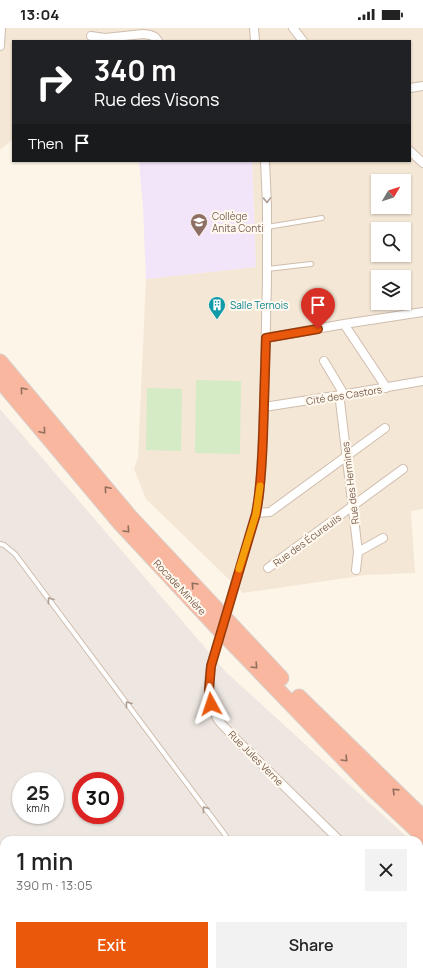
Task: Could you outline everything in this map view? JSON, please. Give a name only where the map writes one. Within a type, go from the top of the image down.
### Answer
[{"type":"highway","name":"Rocade Minière","points":[[0,362],[130,517],[294,692],[423,818]]},
{"type":"highway","name":"Rocade Minière","points":[[0,380],[121,524],[217,627],[372,788],[423,836]]},
{"type":"street","points":[[0,46],[1,28]]},
{"type":"street","points":[[254,28],[255,40]]},
{"type":"street","points":[[293,28],[302,40]]},
{"type":"street","points":[[91,35],[105,38],[143,34],[150,35],[157,40]]},
{"type":"street","points":[[411,88],[423,86]]},
{"type":"street","points":[[411,152],[423,163]]},
{"type":"street","name":"Rue Jules Verne","points":[[265,162],[267,227],[266,338],[259,496],[256,514],[211,666],[209,690],[211,704],[218,719],[234,737],[335,836]]},
{"type":"street","points":[[266,338],[423,312]]},
{"type":"street","points":[[344,324],[386,388]]},
{"type":"street","points":[[324,361],[342,391],[341,395]]},
{"type":"street","name":"Cité des Castors","points":[[264,407],[423,381]]},
{"type":"street","name":"Rue des Hermines","points":[[341,395],[340,401],[358,552],[356,570]]},
{"type":"street","points":[[256,514],[270,512],[385,428]]},
{"type":"street","name":"Rue des Écureuils","points":[[268,568],[403,469]]},
{"type":"street","points":[[358,552],[383,538]]},
{"type":"lane","points":[[267,227],[322,218]]},
{"type":"lane","points":[[267,269],[311,264]]},
{"type":"lane","points":[[0,544],[4,545],[16,554],[226,836]]},
{"type":"shaded area","points":[[0,28],[423,28],[423,509],[411,511],[415,573],[366,575],[243,593],[146,499],[134,469],[138,458],[146,279],[256,267],[252,162],[411,162],[411,40],[12,40],[12,140],[0,150]]},
{"type":"shaded area","name":"Collège Anita Conti","points":[[139,162],[252,162],[256,267],[146,279],[143,207]]},
{"type":"shaded area","points":[[0,409],[226,672],[406,836],[0,836]]},
{"type":"green space","points":[[196,380],[241,381],[240,454],[195,453]]},
{"type":"green space","points":[[147,388],[182,389],[181,451],[146,450]]},
{"type":"slow traffic","points":[[239,569],[256,514],[260,486]]},
{"type":"place","name":"Collège Anita Conti","points":[[199,237]]},
{"type":"place","name":"Salle Ternois","points":[[217,320]]},
{"type":"route","points":[[211,704],[209,690],[211,666],[256,514],[259,496],[266,338],[318,329]]}]
